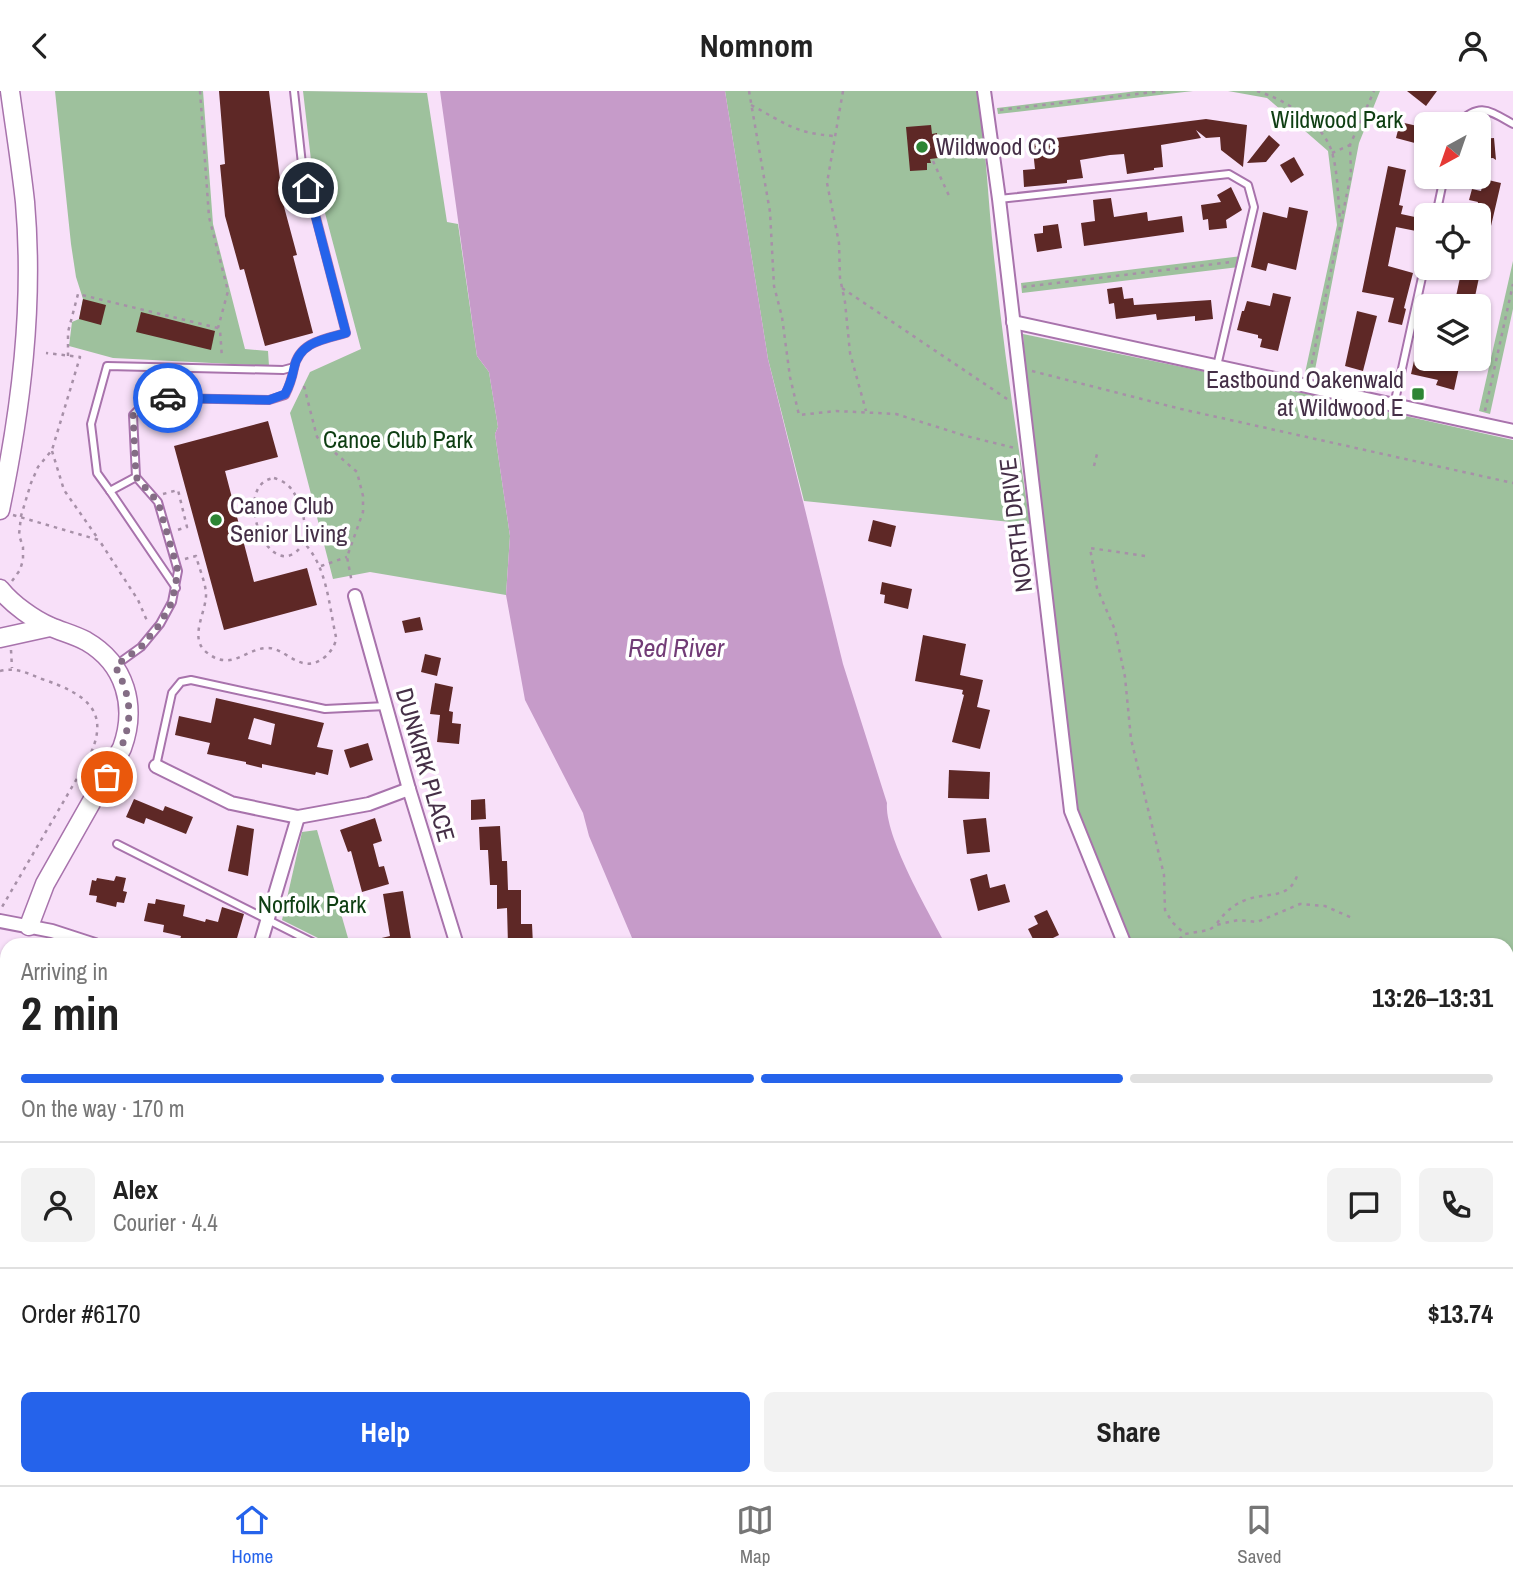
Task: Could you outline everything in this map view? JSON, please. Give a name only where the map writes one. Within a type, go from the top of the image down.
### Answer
[{"type":"main road","points":[[5,512],[21,396],[27,300],[25,202],[10,91]]},
{"type":"main road","points":[[2,591],[50,627],[88,642],[102,652],[115,666],[129,702],[130,716],[125,739],[112,768],[45,884],[29,926]]},
{"type":"main road","points":[[0,638],[50,627]]},
{"type":"street","name":"NORTH DRIVE","points":[[984,91],[1019,366],[1070,811],[1122,938]]},
{"type":"street","points":[[1013,322],[1513,431]]},
{"type":"street","name":"DUNKIRK PLACE","points":[[355,596],[409,789],[455,938]]},
{"type":"street","points":[[156,766],[230,803],[298,817],[369,804],[409,789]]},
{"type":"street","points":[[262,938],[298,817]]},
{"type":"street","points":[[0,921],[73,938]]},
{"type":"lane","points":[[115,666],[151,637],[167,613],[176,588],[178,571],[158,502],[136,477],[133,415],[146,402],[167,398],[269,400],[285,394],[294,378],[294,367],[302,349],[314,342],[346,333],[302,164],[294,91]]},
{"type":"lane","points":[[1470,112],[1488,110],[1513,124]]},
{"type":"lane","points":[[999,199],[1229,174],[1248,185],[1254,207],[1217,366]]},
{"type":"lane","points":[[1394,405],[1421,280]]},
{"type":"lane","points":[[176,588],[97,473],[91,424],[107,366],[283,370],[294,367]]},
{"type":"lane","points":[[110,491],[136,477]]},
{"type":"lane","points":[[156,766],[172,693],[181,682],[191,680],[325,709],[386,706]]},
{"type":"lane","points":[[117,844],[304,938]]},
{"type":"path","points":[[200,91],[209,217],[229,291],[218,328],[223,369]]},
{"type":"path","points":[[749,91],[770,212],[774,286],[799,415],[836,411],[896,414],[965,436],[1029,452]]},
{"type":"path","points":[[843,91],[827,183],[839,243],[850,353],[866,413]]},
{"type":"path","points":[[986,111],[1163,91]]},
{"type":"path","points":[[1257,91],[1284,101],[1320,133],[1332,153],[1341,226]]},
{"type":"path","points":[[1307,386],[1351,174],[1350,145],[1374,91]]},
{"type":"path","points":[[751,105],[789,128],[834,136]]},
{"type":"path","points":[[1332,153],[1350,145]]},
{"type":"path","points":[[933,161],[950,198]]},
{"type":"path","points":[[1009,289],[1242,261]]},
{"type":"path","points":[[1482,424],[1513,284]]},
{"type":"path","points":[[842,288],[1024,410]]},
{"type":"path","points":[[68,355],[68,332],[78,294],[218,328]]},
{"type":"path","points":[[2,591],[20,570],[23,560],[19,535],[21,516],[38,467],[52,450],[79,357],[46,353]]},
{"type":"path","points":[[1019,366],[1181,409],[1513,483]]},
{"type":"path","points":[[303,386],[317,437],[357,472],[363,496],[363,512],[347,557],[355,596]]},
{"type":"path","points":[[52,450],[64,490],[138,600],[148,621],[151,637]]},
{"type":"path","points":[[1094,466],[1097,454]]},
{"type":"path","points":[[183,559],[195,556],[206,592],[199,633],[199,642],[205,650],[227,660],[239,659],[264,647],[273,648],[290,659],[307,663],[325,657],[336,643],[336,637],[320,567],[311,549],[303,542],[302,510],[291,489],[275,478],[267,478],[259,485],[254,495],[254,508],[265,545],[276,556],[286,557],[296,552],[303,542]]},
{"type":"path","points":[[158,502],[163,494],[177,490],[187,527],[175,530],[178,540]]},
{"type":"path","points":[[5,512],[99,540]]},
{"type":"path","points":[[1145,556],[1090,548],[1097,588],[1115,630],[1125,677],[1131,739],[1164,875],[1165,910],[1172,922],[1185,934]]},
{"type":"path","points":[[320,567],[347,557]]},
{"type":"path","points":[[0,671],[12,668],[73,691],[86,699],[93,711],[98,730],[97,741],[86,763],[0,911]]},
{"type":"path","points":[[1181,938],[1185,934],[1209,930],[1226,911],[1247,899],[1287,891],[1295,884],[1298,873]]},
{"type":"path","points":[[1216,925],[1238,920],[1257,922],[1300,904],[1325,906],[1352,918]]},
{"type":"green space","points":[[55,91],[203,91],[213,224],[245,349],[268,351],[269,366],[113,358],[69,346],[72,322],[79,319],[83,299],[76,277],[71,244]]},
{"type":"green space","name":"Canoe Club Park","points":[[303,91],[427,93],[447,222],[458,224],[477,356],[489,372],[498,427],[495,434],[510,536],[506,595],[370,572],[333,579],[290,413],[310,372],[361,349],[311,160]]},
{"type":"green space","points":[[725,91],[977,91],[1002,331],[1030,524],[804,501],[768,359]]},
{"type":"green space","points":[[1137,91],[1193,91],[998,114],[997,108]]},
{"type":"green space","name":"Wildwood Park","points":[[1228,91],[1380,91],[1359,143],[1314,375],[1305,373],[1337,225],[1328,151],[1267,98]]},
{"type":"green space","points":[[1242,256],[1239,267],[1022,293],[1021,283]]},
{"type":"green space","points":[[1513,261],[1513,309],[1490,414],[1479,411],[1488,371],[1491,371],[1491,358]]},
{"type":"green space","points":[[1023,334],[1513,440],[1513,938],[1122,938],[1071,811],[1037,525]]},
{"type":"green space","name":"Norfolk Park","points":[[317,830],[348,938],[318,938],[282,920],[302,832]]},
{"type":"water","name":"Red River","points":[[440,91],[725,91],[768,359],[843,664],[887,803],[893,835],[909,874],[942,938],[632,938],[589,836],[583,813],[525,700],[506,595],[510,536],[495,434],[498,427],[489,372],[477,356]]},
{"type":"building","points":[[219,91],[269,91],[283,203],[297,255],[293,256],[313,333],[265,346],[244,269],[240,270],[225,216],[220,165],[225,164]]},
{"type":"building","points":[[1407,91],[1437,91],[1426,106]]},
{"type":"building","points":[[1206,119],[1247,125],[1243,167],[1221,150],[1220,137],[1206,138],[1196,130],[1201,138],[1161,145],[1163,167],[1154,170],[1127,174],[1124,154],[1110,155],[1080,160],[1083,178],[1067,180],[1067,183],[1024,187],[1023,170],[1035,169],[1032,141]]},
{"type":"building","points":[[1400,122],[1414,125],[1414,143],[1396,138]]},
{"type":"building","name":"Wildwood CC","points":[[931,125],[932,134],[937,133],[938,158],[930,159],[927,170],[910,171],[906,127]]},
{"type":"building","points":[[1269,135],[1280,145],[1266,162],[1247,163]]},
{"type":"building","points":[[1491,138],[1494,138],[1496,160],[1491,158]]},
{"type":"building","points":[[1294,157],[1304,175],[1291,183],[1280,165]]},
{"type":"building","points":[[1388,166],[1406,170],[1399,205],[1403,206],[1401,214],[1414,217],[1414,231],[1396,227],[1388,266],[1413,273],[1402,325],[1388,322],[1394,298],[1362,292]]},
{"type":"building","points":[[1491,181],[1501,183],[1491,226],[1491,203],[1469,200],[1472,189],[1491,189]]},
{"type":"building","points":[[1231,187],[1242,210],[1226,220],[1227,228],[1209,230],[1208,219],[1203,220],[1201,205],[1221,202],[1217,195]]},
{"type":"building","points":[[1111,198],[1114,217],[1147,212],[1148,221],[1182,216],[1184,232],[1084,246],[1081,223],[1095,221],[1093,200]]},
{"type":"building","points":[[1289,207],[1308,211],[1296,270],[1268,263],[1266,271],[1251,267],[1263,212],[1287,218]]},
{"type":"building","points":[[1058,224],[1062,248],[1037,252],[1034,234],[1043,233],[1043,226]]},
{"type":"building","points":[[1459,280],[1478,280],[1476,294],[1457,294]]},
{"type":"building","points":[[1122,287],[1124,299],[1133,298],[1134,305],[1211,300],[1213,319],[1195,321],[1195,316],[1157,320],[1156,314],[1116,319],[1114,303],[1109,304],[1107,289]]},
{"type":"building","points":[[1273,293],[1291,297],[1278,351],[1260,347],[1262,339],[1258,338],[1258,335],[1237,330],[1247,301],[1270,306]]},
{"type":"building","points":[[83,299],[106,305],[101,325],[79,319]]},
{"type":"building","points":[[1357,311],[1377,316],[1363,371],[1345,366]]},
{"type":"building","points":[[141,312],[215,331],[211,350],[136,332]]},
{"type":"building","points":[[1414,361],[1414,371],[1458,371],[1454,390],[1436,385],[1438,380],[1411,374]]},
{"type":"building","name":"Canoe Club Senior Living","points":[[268,421],[278,457],[225,471],[254,582],[307,568],[317,605],[224,630],[174,446]]},
{"type":"building","points":[[873,520],[896,526],[891,547],[868,541]]},
{"type":"building","points":[[882,582],[912,589],[908,609],[884,603],[885,595],[880,594]]},
{"type":"building","points":[[420,617],[423,630],[405,633],[402,621]]},
{"type":"building","points":[[923,635],[966,644],[960,675],[983,680],[977,707],[990,710],[980,749],[952,742],[963,690],[915,681]]},
{"type":"building","points":[[425,654],[441,658],[437,676],[421,672]]},
{"type":"building","points":[[435,683],[453,687],[449,711],[453,712],[452,723],[461,724],[459,744],[437,742],[440,715],[430,714]]},
{"type":"building","points":[[216,698],[324,723],[317,747],[333,750],[328,775],[316,772],[315,775],[262,764],[262,768],[207,754],[210,743],[175,735],[179,716],[211,723]],"holes":[[[254,718],[275,724],[271,745],[248,739]]]},
{"type":"building","points":[[368,743],[373,760],[350,768],[344,750]]},
{"type":"building","points":[[949,770],[990,772],[989,799],[948,798]]},
{"type":"building","points":[[134,799],[163,811],[165,806],[193,817],[186,834],[146,818],[144,824],[126,817]]},
{"type":"building","points":[[485,799],[486,819],[471,820],[471,800]]},
{"type":"building","points":[[375,818],[382,841],[373,844],[379,867],[384,866],[389,884],[362,892],[351,851],[348,852],[340,830]]},
{"type":"building","points":[[986,818],[990,852],[967,854],[963,820]]},
{"type":"building","points":[[237,825],[254,829],[248,876],[228,871]]},
{"type":"building","points":[[500,826],[502,861],[507,861],[508,890],[521,890],[521,924],[532,924],[533,938],[508,938],[507,908],[497,909],[497,885],[490,885],[488,850],[480,850],[479,827]]},
{"type":"building","points":[[987,874],[990,888],[1005,884],[1010,902],[978,911],[970,879]]},
{"type":"building","points":[[116,876],[126,878],[123,891],[127,892],[124,903],[117,902],[116,907],[96,902],[97,896],[89,895],[92,880],[96,881],[97,878],[114,881]]},
{"type":"building","points":[[403,891],[411,938],[382,938],[390,936],[383,894]]},
{"type":"building","points":[[156,899],[185,905],[183,916],[205,922],[206,919],[218,922],[222,907],[244,914],[237,938],[180,938],[163,932],[164,925],[144,921],[148,903],[155,904]]},
{"type":"building","points":[[1047,910],[1059,935],[1053,938],[1032,938],[1028,929],[1038,924],[1034,916]]},
{"type":"way so far","points":[[107,777],[122,748],[130,716],[125,688],[115,666],[151,637],[167,613],[176,588],[178,571],[158,502],[136,477],[133,415],[146,402],[168,398]]},
{"type":"place","name":"Wildwood CC","points":[[922,147]]},
{"type":"place","name":"Eastbound Oakenwald at Wildwood E","points":[[1418,394]]},
{"type":"place","name":"Canoe Club Senior Living","points":[[216,520]]},
{"type":"route","points":[[168,398],[269,400],[285,394],[294,378],[294,367],[302,349],[314,342],[346,333],[308,188]]}]
